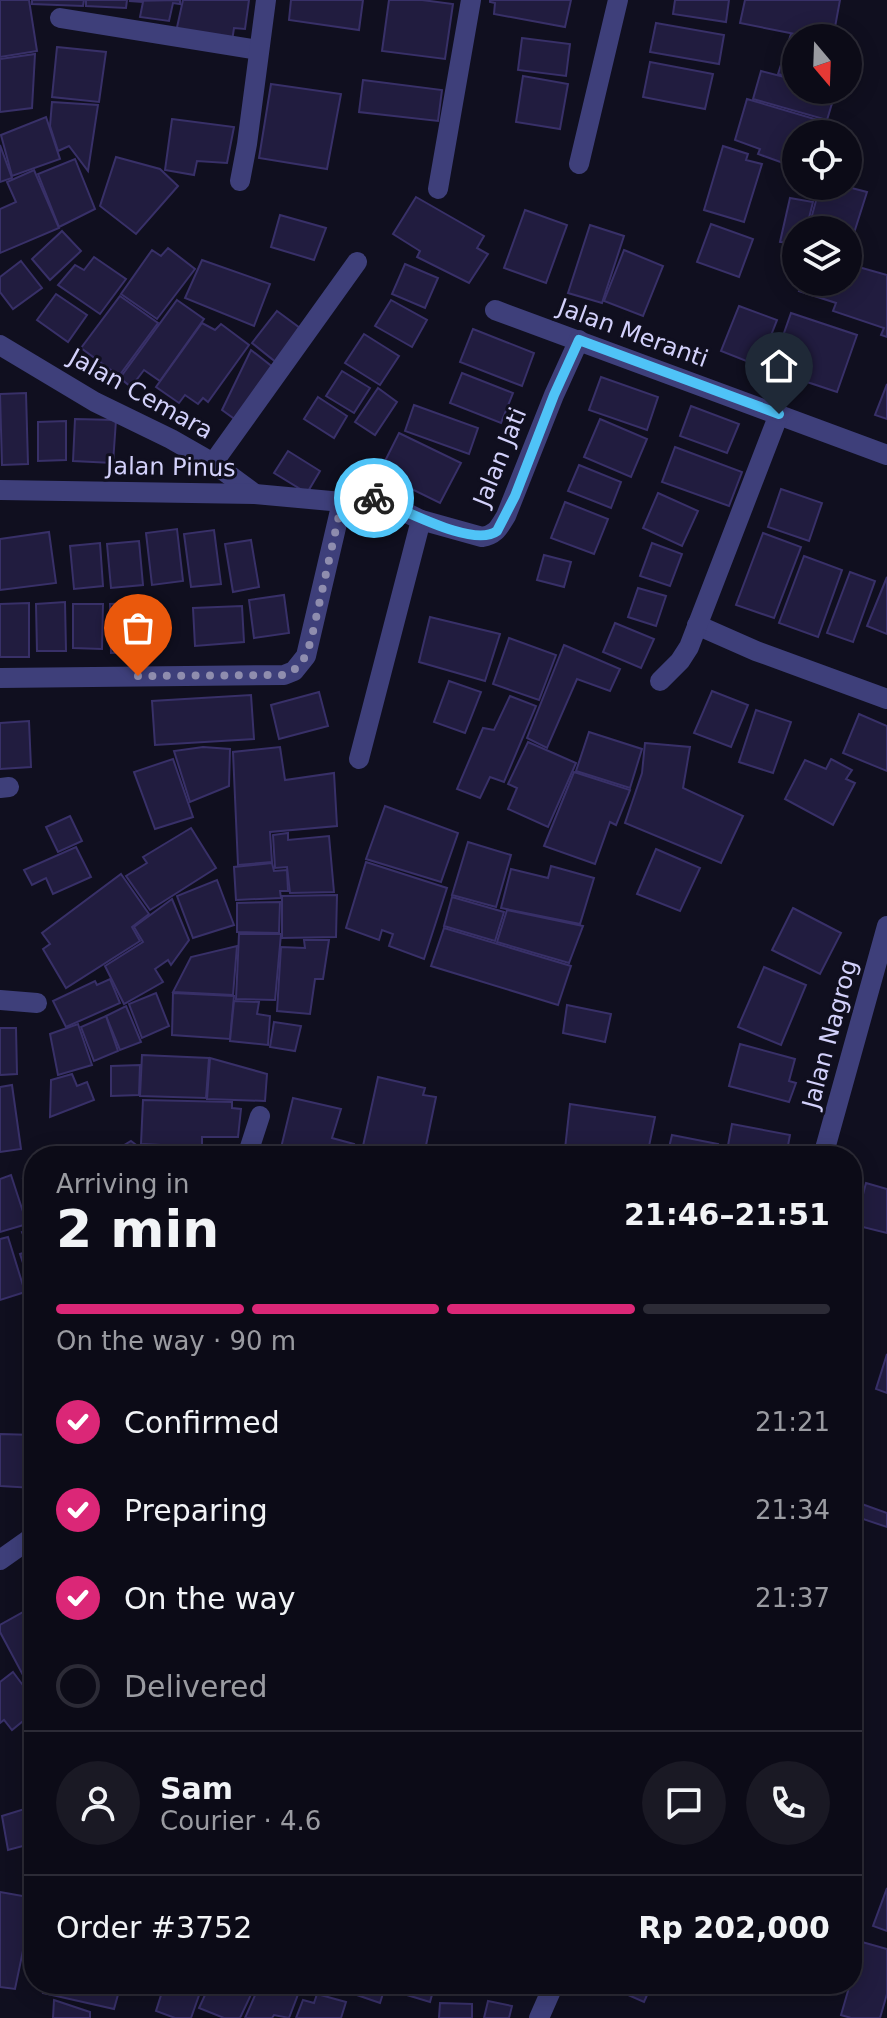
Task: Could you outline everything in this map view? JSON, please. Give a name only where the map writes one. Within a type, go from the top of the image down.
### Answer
[{"type":"street","points":[[240,181],[266,0]]},
{"type":"street","points":[[438,189],[471,0]]},
{"type":"street","points":[[579,164],[618,0]]},
{"type":"street","points":[[60,18],[259,50]]},
{"type":"street","points":[[213,463],[357,262]]},
{"type":"street","name":"Jalan Meranti","points":[[495,310],[887,455]]},
{"type":"street","name":"Jalan Jati","points":[[342,502],[362,497],[376,498],[421,520],[482,537],[497,531],[511,506],[579,340]]},
{"type":"street","name":"Jalan Cemara","points":[[0,345],[95,402],[213,463],[255,494]]},
{"type":"street","points":[[660,681],[689,647],[779,414]]},
{"type":"street","name":"Jalan Pinus","points":[[0,490],[255,494],[342,502]]},
{"type":"street","points":[[0,678],[284,675],[294,671],[306,656],[309,646],[342,502]]},
{"type":"street","points":[[359,759],[421,520]]},
{"type":"street","points":[[697,625],[756,651],[887,699]]},
{"type":"street","name":"Jalan Nagrog","points":[[826,1146],[887,926]]},
{"type":"street","points":[[0,1000],[37,1003]]},
{"type":"street","points":[[250,1146],[260,1116]]},
{"type":"street","points":[[0,1560],[24,1543]]},
{"type":"street","points":[[539,2018],[550,1994]]},
{"type":"building","points":[[0,0],[29,0],[37,51],[0,57]]},
{"type":"building","points":[[32,0],[84,0],[83,6],[32,4]]},
{"type":"building","points":[[86,0],[127,0],[126,8],[86,6]]},
{"type":"building","points":[[180,0],[180,4],[173,3],[169,21],[140,17],[143,2],[129,1]]},
{"type":"building","points":[[183,0],[249,0],[245,29],[234,28],[232,41],[176,32]]},
{"type":"building","points":[[291,0],[363,0],[359,30],[289,20]]},
{"type":"building","points":[[389,0],[453,4],[445,59],[382,51]]},
{"type":"building","points":[[490,0],[571,0],[565,27],[494,14],[495,3]]},
{"type":"building","points":[[675,0],[729,0],[726,22],[673,14]]},
{"type":"building","points":[[745,0],[840,0],[836,24],[782,24],[782,31],[740,23]]},
{"type":"building","points":[[656,23],[724,35],[719,64],[650,52]]},
{"type":"building","points":[[522,38],[570,44],[566,76],[518,70]]},
{"type":"building","points":[[57,47],[106,52],[99,102],[52,97]]},
{"type":"building","points":[[35,54],[32,108],[0,112],[0,59]]},
{"type":"building","points":[[650,62],[713,74],[705,109],[643,97]]},
{"type":"building","points":[[761,71],[782,76],[782,104],[832,104],[827,120],[753,99]]},
{"type":"building","points":[[523,76],[568,84],[560,129],[516,122]]},
{"type":"building","points":[[363,80],[442,90],[438,121],[359,112]]},
{"type":"building","points":[[271,84],[341,94],[327,169],[259,158]]},
{"type":"building","points":[[747,99],[818,120],[782,120],[782,163],[758,154],[760,149],[735,140]]},
{"type":"building","points":[[52,102],[98,105],[88,171],[69,146],[58,151],[50,126]]},
{"type":"building","points":[[46,117],[60,159],[12,176],[1,135]]},
{"type":"building","points":[[172,119],[234,127],[227,163],[197,161],[194,175],[165,170]]},
{"type":"building","points":[[0,145],[12,178],[0,182]]},
{"type":"building","points":[[723,146],[748,154],[746,160],[762,164],[744,222],[704,210]]},
{"type":"building","points":[[116,157],[160,169],[178,186],[136,234],[100,206]]},
{"type":"building","points":[[75,159],[95,209],[59,227],[38,174]]},
{"type":"building","points":[[34,170],[59,228],[0,253],[0,209],[16,202],[7,182]]},
{"type":"building","points":[[862,191],[867,192],[859,216],[812,216],[816,200],[862,200]]},
{"type":"building","points":[[416,197],[484,236],[477,248],[488,254],[469,283],[417,257],[420,251],[393,234]]},
{"type":"building","points":[[790,200],[813,202],[810,216],[786,216]]},
{"type":"building","points":[[525,210],[567,225],[546,283],[504,268]]},
{"type":"building","points":[[280,215],[326,228],[314,260],[271,247]]},
{"type":"building","points":[[711,224],[753,239],[739,277],[697,262]]},
{"type":"building","points":[[590,225],[624,236],[602,303],[568,293]]},
{"type":"building","points":[[62,231],[81,251],[50,280],[32,259]]},
{"type":"building","points":[[168,248],[195,269],[157,319],[121,294],[152,250],[161,256]]},
{"type":"building","points":[[624,250],[663,266],[643,316],[604,301]]},
{"type":"building","points":[[94,257],[126,279],[100,314],[58,285],[75,265],[84,270]]},
{"type":"building","points":[[202,260],[270,284],[254,326],[185,298]]},
{"type":"building","points":[[21,261],[42,288],[13,309],[0,292],[0,277]]},
{"type":"building","points":[[405,264],[438,278],[425,308],[392,294]]},
{"type":"building","points":[[862,268],[887,275],[887,337],[881,335],[884,328],[833,311],[836,303],[814,296],[862,296]]},
{"type":"building","points":[[56,294],[87,315],[68,342],[37,320]]},
{"type":"building","points":[[120,296],[158,323],[119,376],[81,348]]},
{"type":"building","points":[[177,300],[204,319],[160,381],[144,370],[131,387],[120,378]]},
{"type":"building","points":[[391,300],[427,320],[412,347],[375,326]]},
{"type":"building","points":[[739,306],[777,320],[759,366],[721,351]]},
{"type":"building","points":[[277,311],[304,331],[277,363],[252,343]]},
{"type":"building","points":[[791,313],[857,335],[837,392],[771,370]]},
{"type":"building","points":[[202,323],[215,330],[221,324],[249,345],[208,402],[203,398],[198,404],[185,395],[179,403],[156,387]]},
{"type":"building","points":[[473,329],[534,353],[522,386],[460,362]]},
{"type":"building","points":[[364,334],[399,356],[380,385],[345,363]]},
{"type":"building","points":[[251,350],[274,368],[236,420],[222,410]]},
{"type":"building","points":[[342,371],[370,388],[354,413],[326,396]]},
{"type":"building","points":[[462,373],[513,393],[501,423],[450,403]]},
{"type":"building","points":[[601,377],[658,397],[647,430],[589,410]]},
{"type":"building","points":[[887,384],[887,419],[875,415]]},
{"type":"building","points":[[378,388],[397,402],[375,435],[355,422]]},
{"type":"building","points":[[26,393],[28,464],[2,465],[0,394]]},
{"type":"building","points":[[318,397],[347,416],[334,438],[304,419]]},
{"type":"building","points":[[414,405],[478,428],[469,454],[405,431]]},
{"type":"building","points":[[691,406],[739,424],[727,453],[680,436]]},
{"type":"building","points":[[75,419],[116,420],[113,463],[73,461]]},
{"type":"building","points":[[600,419],[647,439],[631,477],[584,457]]},
{"type":"building","points":[[66,421],[66,460],[38,461],[38,422]]},
{"type":"building","points":[[399,433],[461,463],[440,503],[379,473]]},
{"type":"building","points":[[675,447],[742,472],[729,506],[662,482]]},
{"type":"building","points":[[288,451],[320,471],[307,493],[274,473]]},
{"type":"building","points":[[579,465],[621,482],[611,508],[568,491]]},
{"type":"building","points":[[781,489],[822,503],[809,541],[768,527]]},
{"type":"building","points":[[658,493],[698,511],[682,546],[643,528]]},
{"type":"building","points":[[565,502],[608,519],[594,554],[551,538]]},
{"type":"building","points":[[177,529],[183,581],[152,585],[146,533]]},
{"type":"building","points":[[214,530],[221,584],[191,587],[184,534]]},
{"type":"building","points":[[49,532],[56,583],[0,590],[0,539]]},
{"type":"building","points":[[763,533],[801,547],[774,618],[736,605]]},
{"type":"building","points":[[251,540],[259,587],[233,592],[225,544]]},
{"type":"building","points":[[139,541],[143,585],[111,588],[107,544]]},
{"type":"building","points":[[100,543],[103,586],[74,589],[70,546]]},
{"type":"building","points":[[652,543],[682,554],[670,586],[640,576]]},
{"type":"building","points":[[544,555],[571,562],[564,587],[537,580]]},
{"type":"building","points":[[804,556],[842,570],[818,637],[779,623]]},
{"type":"building","points":[[850,572],[875,581],[853,642],[827,633]]},
{"type":"building","points":[[887,577],[887,634],[867,626]]},
{"type":"building","points":[[638,588],[666,596],[656,626],[628,617]]},
{"type":"building","points":[[284,595],[289,633],[254,638],[249,600]]},
{"type":"building","points":[[65,602],[66,651],[37,651],[36,604]]},
{"type":"building","points":[[156,602],[158,651],[111,653],[110,604]]},
{"type":"building","points":[[29,603],[29,657],[0,657],[0,604]]},
{"type":"building","points":[[73,604],[103,604],[102,649],[73,648]]},
{"type":"building","points":[[242,606],[244,642],[195,646],[193,608]]},
{"type":"building","points":[[430,617],[500,634],[485,681],[419,662]]},
{"type":"building","points":[[615,623],[654,639],[641,668],[603,652]]},
{"type":"building","points":[[509,638],[556,655],[539,700],[493,684]]},
{"type":"building","points":[[564,645],[620,669],[610,691],[577,679],[547,748],[527,738]]},
{"type":"building","points":[[449,681],[481,692],[465,733],[434,722]]},
{"type":"building","points":[[712,691],[748,705],[731,747],[694,733]]},
{"type":"building","points":[[319,692],[328,726],[279,739],[271,705]]},
{"type":"building","points":[[251,695],[254,739],[155,745],[152,701]]},
{"type":"building","points":[[510,696],[536,706],[504,782],[490,777],[480,798],[457,789],[483,728],[494,730]]},
{"type":"building","points":[[756,710],[791,722],[773,773],[739,762]]},
{"type":"building","points":[[859,714],[887,726],[887,771],[843,753]]},
{"type":"building","points":[[29,721],[31,767],[0,769],[0,723]]},
{"type":"building","points":[[589,732],[642,749],[630,788],[576,771]]},
{"type":"building","points":[[528,742],[576,763],[548,827],[508,809],[517,788],[508,784]]},
{"type":"building","points":[[645,743],[690,747],[683,788],[743,816],[721,863],[625,823],[642,773]]},
{"type":"building","points":[[203,747],[230,749],[229,786],[190,802],[174,751]]},
{"type":"building","points":[[280,747],[285,780],[334,773],[337,826],[270,832],[272,862],[238,865],[233,752]]},
{"type":"building","points":[[173,759],[193,817],[155,829],[134,772]]},
{"type":"building","points":[[831,759],[852,770],[846,779],[855,783],[833,825],[785,799],[805,760],[826,769]]},
{"type":"building","points":[[574,772],[630,790],[616,825],[610,822],[595,864],[544,846]]},
{"type":"building","points":[[385,806],[458,833],[441,882],[366,859]]},
{"type":"building","points":[[70,816],[82,841],[58,852],[46,827]]},
{"type":"building","points":[[191,828],[216,868],[150,910],[126,876],[147,863],[143,857]]},
{"type":"building","points":[[288,833],[288,840],[329,836],[334,892],[290,893],[287,867],[275,868],[273,835]]},
{"type":"building","points":[[468,842],[511,855],[496,907],[452,895]]},
{"type":"building","points":[[76,847],[91,877],[53,894],[46,878],[32,885],[24,870]]},
{"type":"building","points":[[656,849],[700,868],[680,911],[637,894]]},
{"type":"building","points":[[366,862],[447,888],[424,959],[389,946],[393,934],[382,930],[379,940],[346,928]]},
{"type":"building","points":[[272,863],[274,871],[287,870],[288,891],[280,891],[281,898],[236,900],[234,867]]},
{"type":"building","points":[[551,866],[594,878],[580,924],[501,908],[511,869],[548,878]]},
{"type":"building","points":[[121,874],[149,914],[132,927],[140,941],[66,988],[43,949],[50,944],[42,933]]},
{"type":"building","points":[[217,880],[234,925],[193,938],[177,896]]},
{"type":"building","points":[[337,895],[336,937],[282,938],[282,896]]},
{"type":"building","points":[[452,897],[504,912],[495,941],[444,926]]},
{"type":"building","points":[[172,899],[189,940],[171,965],[168,960],[155,969],[163,982],[124,1004],[105,966],[143,942],[134,927]]},
{"type":"building","points":[[280,902],[279,933],[237,932],[237,903]]},
{"type":"building","points":[[793,908],[841,933],[820,974],[772,950]]},
{"type":"building","points":[[507,910],[583,926],[569,963],[497,942]]},
{"type":"building","points":[[444,928],[571,966],[558,1005],[431,966]]},
{"type":"building","points":[[239,934],[281,934],[275,1000],[236,999]]},
{"type":"building","points":[[304,940],[329,940],[323,979],[315,979],[310,1014],[277,1011],[281,947],[305,948]]},
{"type":"building","points":[[237,946],[233,995],[173,992],[191,957]]},
{"type":"building","points":[[764,967],[806,985],[781,1045],[738,1027]]},
{"type":"building","points":[[110,979],[120,1003],[66,1027],[53,1001],[95,981],[97,985]]},
{"type":"building","points":[[156,993],[169,1026],[142,1038],[129,1004]]},
{"type":"building","points":[[173,993],[234,996],[230,1039],[172,1035]]},
{"type":"building","points":[[234,1001],[259,1002],[257,1014],[270,1016],[268,1045],[230,1041]]},
{"type":"building","points":[[567,1005],[611,1014],[605,1042],[563,1033]]},
{"type":"building","points":[[126,1006],[141,1042],[120,1050],[106,1016]]},
{"type":"building","points":[[106,1016],[118,1051],[94,1061],[81,1027]]},
{"type":"building","points":[[274,1022],[301,1026],[295,1051],[270,1047]]},
{"type":"building","points":[[78,1024],[92,1065],[58,1075],[50,1034]]},
{"type":"building","points":[[0,1028],[16,1028],[17,1074],[0,1075]]},
{"type":"building","points":[[740,1044],[795,1059],[789,1081],[796,1083],[789,1102],[729,1086]]},
{"type":"building","points":[[142,1055],[209,1058],[206,1098],[140,1096]]},
{"type":"building","points":[[210,1058],[267,1074],[265,1101],[207,1099]]},
{"type":"building","points":[[140,1065],[139,1095],[111,1096],[111,1066]]},
{"type":"building","points":[[72,1074],[77,1086],[87,1082],[94,1100],[50,1117],[51,1080]]},
{"type":"building","points":[[378,1077],[425,1088],[423,1095],[436,1097],[426,1146],[363,1146]]},
{"type":"building","points":[[12,1085],[21,1149],[0,1152],[0,1087]]},
{"type":"building","points":[[293,1098],[341,1109],[332,1138],[354,1144],[354,1146],[281,1146]]},
{"type":"building","points":[[143,1100],[232,1102],[232,1108],[241,1109],[238,1137],[202,1137],[202,1146],[141,1144]]},
{"type":"building","points":[[570,1104],[655,1117],[649,1146],[565,1146]]},
{"type":"building","points":[[732,1124],[790,1135],[788,1146],[728,1146]]},
{"type":"building","points":[[672,1135],[718,1144],[718,1146],[669,1146]]},
{"type":"building","points":[[11,1175],[24,1215],[24,1225],[0,1232],[0,1179]]},
{"type":"building","points":[[866,1183],[887,1189],[887,1233],[862,1227],[862,1198]]},
{"type":"building","points":[[8,1237],[24,1292],[0,1300],[0,1239]]},
{"type":"building","points":[[887,1354],[887,1393],[876,1389]]},
{"type":"building","points":[[0,1434],[24,1435],[24,1487],[0,1486]]},
{"type":"building","points":[[862,1504],[887,1513],[887,1527],[862,1519]]},
{"type":"building","points":[[24,1612],[24,1677],[0,1632],[0,1625]]},
{"type":"building","points":[[13,1672],[24,1687],[24,1720],[12,1730],[4,1720],[0,1723],[0,1682]]},
{"type":"building","points":[[24,1809],[24,1846],[8,1850],[2,1816]]},
{"type":"building","points":[[887,1888],[887,1931],[873,1926]]},
{"type":"building","points":[[0,1892],[24,1896],[24,1946],[15,1989],[0,1987]]},
{"type":"building","points":[[862,1942],[887,1949],[887,1994],[880,2018],[841,2015],[847,1994],[862,1994]]},
{"type":"building","points":[[47,1994],[118,1994],[114,2009]]},
{"type":"building","points":[[158,1994],[199,1994],[191,2018],[175,2018],[156,2011],[161,1995]]},
{"type":"building","points":[[205,1994],[251,1994],[240,2018],[224,2018],[199,2008]]},
{"type":"building","points":[[256,1994],[298,1994],[289,2018],[274,2015],[272,2018],[245,2018]]},
{"type":"building","points":[[317,1994],[346,2002],[341,2018],[296,2018],[303,2000],[314,2003]]},
{"type":"building","points":[[354,1994],[383,1994],[380,2003]]},
{"type":"building","points":[[404,1994],[432,1994],[430,2002]]},
{"type":"building","points":[[626,1994],[648,1994],[644,2002]]},
{"type":"building","points":[[54,2000],[90,2012],[90,2018],[53,2018]]},
{"type":"building","points":[[488,2001],[512,2006],[509,2018],[484,2018]]},
{"type":"building","points":[[440,2003],[472,2004],[472,2018],[439,2018]]},
{"type":"way so far","points":[[138,676],[284,675],[294,671],[306,656],[312,636],[342,502],[362,497],[374,498]]},
{"type":"route","points":[[374,498],[421,520],[482,537],[492,535],[506,516],[515,496],[579,340],[779,414]]}]
